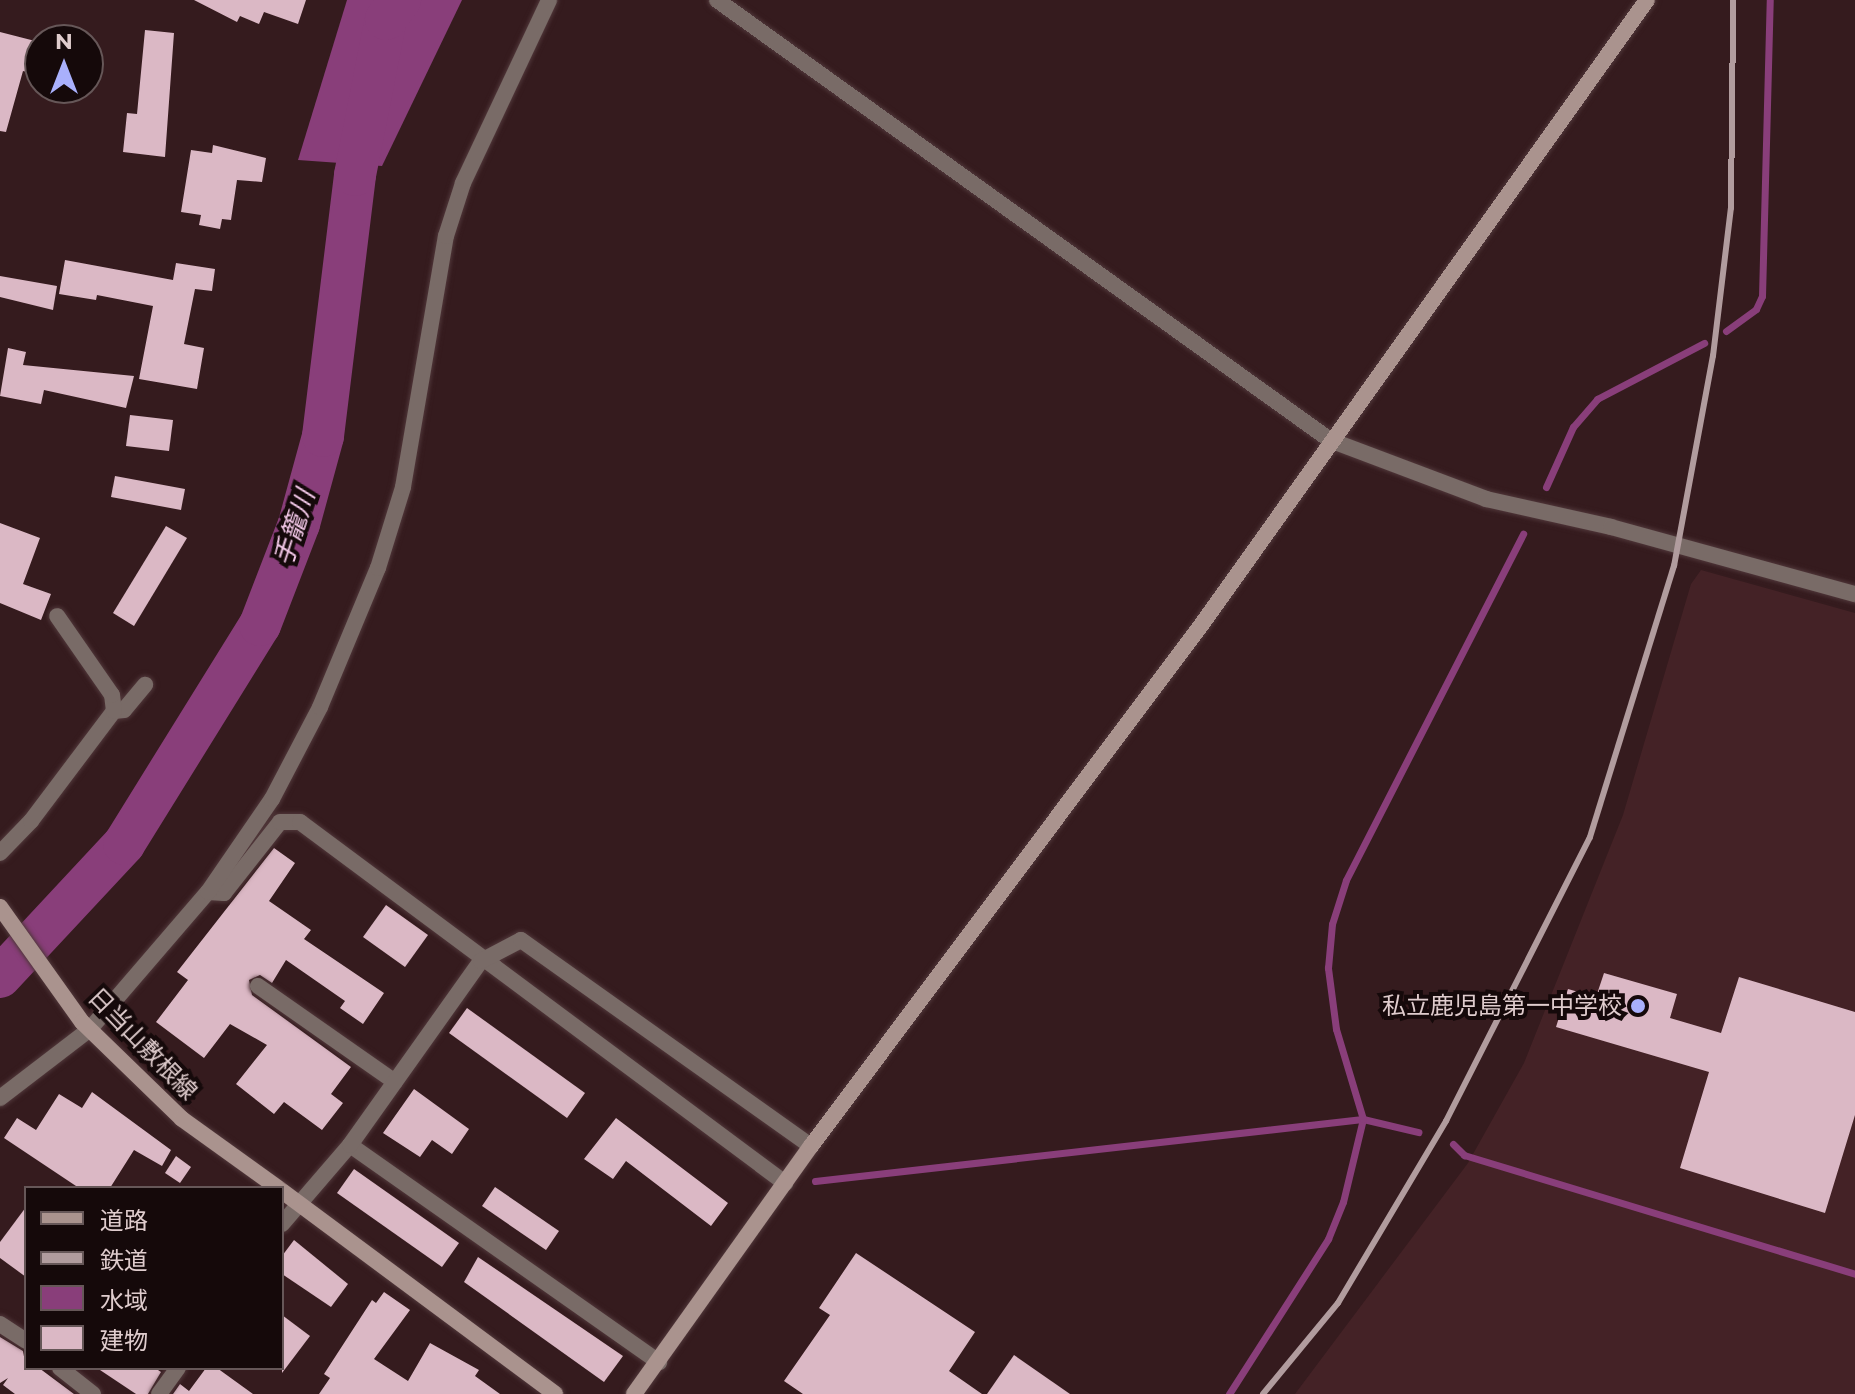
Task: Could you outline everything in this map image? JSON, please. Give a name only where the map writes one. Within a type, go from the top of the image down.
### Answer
[{"type":"street","points":[[0,1098],[86,1025],[208,892],[272,799],[350,642],[403,487],[446,236],[471,159],[549,0]]},
{"type":"street","points":[[717,0],[1330,440],[1486,499],[1611,527],[1855,594]]},
{"type":"street","points":[[634,1394],[811,1146],[1202,624],[1330,440],[1647,0]]},
{"type":"street","points":[[0,853],[31,821],[114,711],[112,695],[57,616]]},
{"type":"street","points":[[114,711],[124,710],[145,685]]},
{"type":"street","points":[[208,892],[224,893],[280,822],[300,822],[481,961],[785,1183]]},
{"type":"street","name":"日当山敷根線","points":[[0,907],[86,1025],[182,1119],[276,1186]]},
{"type":"street","points":[[284,1222],[350,1145],[481,961],[521,940],[811,1146]]},
{"type":"street","points":[[258,986],[395,1082]]},
{"type":"street","points":[[350,1145],[659,1362]]},
{"type":"street","name":"日当山敷根線","points":[[284,1192],[555,1394]]},
{"type":"street","points":[[0,1324],[24,1340]]},
{"type":"street","points":[[62,1370],[82,1391]]},
{"type":"street","points":[[159,1394],[177,1370]]},
{"type":"shaded area","points":[[1701,570],[1855,613],[1855,1394],[1295,1394],[1468,1163],[1524,1063],[1623,815],[1691,584]]},
{"type":"water","points":[[347,0],[462,0],[382,166],[298,160]]},
{"type":"building","points":[[194,0],[306,0],[298,24],[264,12],[259,24],[240,16],[237,22]]},
{"type":"building","points":[[145,30],[174,33],[165,157],[123,152],[127,113],[137,114]]},
{"type":"building","points":[[0,32],[24,38],[24,71],[6,132],[0,131]]},
{"type":"building","points":[[213,145],[266,158],[262,182],[237,180],[231,220],[222,219],[220,229],[199,225],[201,215],[181,212],[191,150],[212,153]]},
{"type":"building","points":[[65,260],[173,280],[176,263],[215,269],[212,291],[195,289],[184,344],[204,348],[197,389],[139,379],[153,306],[97,295],[96,300],[59,294]]},
{"type":"building","points":[[0,276],[57,286],[53,310],[0,297]]},
{"type":"building","points":[[8,348],[26,352],[23,365],[134,376],[126,408],[44,390],[41,404],[0,396]]},
{"type":"building","points":[[130,415],[173,420],[169,451],[126,446]]},
{"type":"building","points":[[115,476],[185,489],[181,510],[111,497]]},
{"type":"building","points":[[0,523],[40,538],[23,584],[51,594],[41,620],[0,603]]},
{"type":"building","points":[[166,526],[187,538],[134,626],[113,613]]},
{"type":"building","points":[[274,848],[295,863],[269,901],[311,930],[304,939],[384,993],[363,1024],[340,1008],[345,1001],[286,960],[272,983],[260,975],[249,980],[252,995],[351,1067],[331,1094],[343,1103],[322,1130],[284,1102],[274,1114],[236,1084],[267,1045],[230,1024],[204,1058],[156,1022],[188,980],[177,972]]},
{"type":"building","points":[[386,905],[428,935],[405,967],[363,937]]},
{"type":"building","points":[[1604,973],[1677,994],[1670,1018],[1721,1033],[1739,977],[1855,1012],[1855,1115],[1825,1213],[1680,1168],[1709,1072],[1556,1027],[1568,989],[1596,997]]},
{"type":"building","points":[[467,1008],[585,1093],[567,1118],[449,1033]]},
{"type":"building","points":[[414,1089],[469,1129],[452,1154],[432,1140],[420,1157],[383,1133]]},
{"type":"building","points":[[92,1092],[171,1150],[162,1166],[134,1150],[111,1186],[76,1186],[4,1138],[17,1118],[36,1130],[59,1094],[82,1108]]},
{"type":"building","points":[[616,1118],[728,1203],[711,1226],[626,1161],[613,1179],[584,1159]]},
{"type":"building","points":[[176,1156],[191,1167],[180,1183],[165,1173]]},
{"type":"building","points":[[354,1169],[459,1243],[442,1267],[337,1193]]},
{"type":"building","points":[[495,1187],[559,1231],[546,1250],[482,1206]]},
{"type":"building","points":[[24,1210],[24,1276],[0,1258],[0,1242]]},
{"type":"building","points":[[294,1240],[348,1284],[331,1307],[284,1275],[284,1253]]},
{"type":"building","points":[[856,1253],[975,1332],[949,1371],[982,1394],[803,1394],[784,1381],[830,1315],[819,1308]]},
{"type":"building","points":[[478,1257],[623,1356],[604,1382],[464,1282]]},
{"type":"building","points":[[384,1292],[410,1310],[374,1359],[408,1381],[430,1343],[479,1370],[475,1376],[500,1394],[319,1394],[330,1378],[324,1374],[372,1300],[376,1303]]},
{"type":"building","points":[[284,1316],[310,1336],[282,1373],[284,1370]]},
{"type":"building","points":[[0,1337],[23,1351],[24,1370],[42,1370],[74,1394],[15,1394],[3,1385],[8,1378],[0,1383]]},
{"type":"building","points":[[1014,1355],[1070,1394],[987,1394]]},
{"type":"building","points":[[100,1370],[161,1372],[148,1394],[136,1394]]},
{"type":"building","points":[[205,1370],[220,1370],[253,1394],[173,1394],[180,1384],[189,1391]]},
{"type":"waterway","name":"手籠川","points":[[0,977],[124,844],[260,625],[299,524],[323,436],[355,175],[386,19],[400,0]]},
{"type":"waterway","points":[[1726,331],[1756,309],[1762,296],[1770,0]]},
{"type":"waterway","points":[[1546,487],[1573,427],[1597,399],[1704,343]]},
{"type":"waterway","points":[[1229,1394],[1328,1239],[1343,1202],[1363,1119],[1336,1029],[1328,968],[1332,924],[1346,880],[1523,534]]},
{"type":"waterway","points":[[815,1181],[1363,1119],[1418,1132]]},
{"type":"waterway","points":[[1453,1144],[1464,1155],[1855,1274]]},
{"type":"railway","points":[[1263,1394],[1338,1303],[1446,1121],[1590,837],[1674,566],[1713,356],[1731,208],[1733,0]]},
{"type":"place","name":"私立鹿児島第一中学校","points":[[1638,1006]]}]
